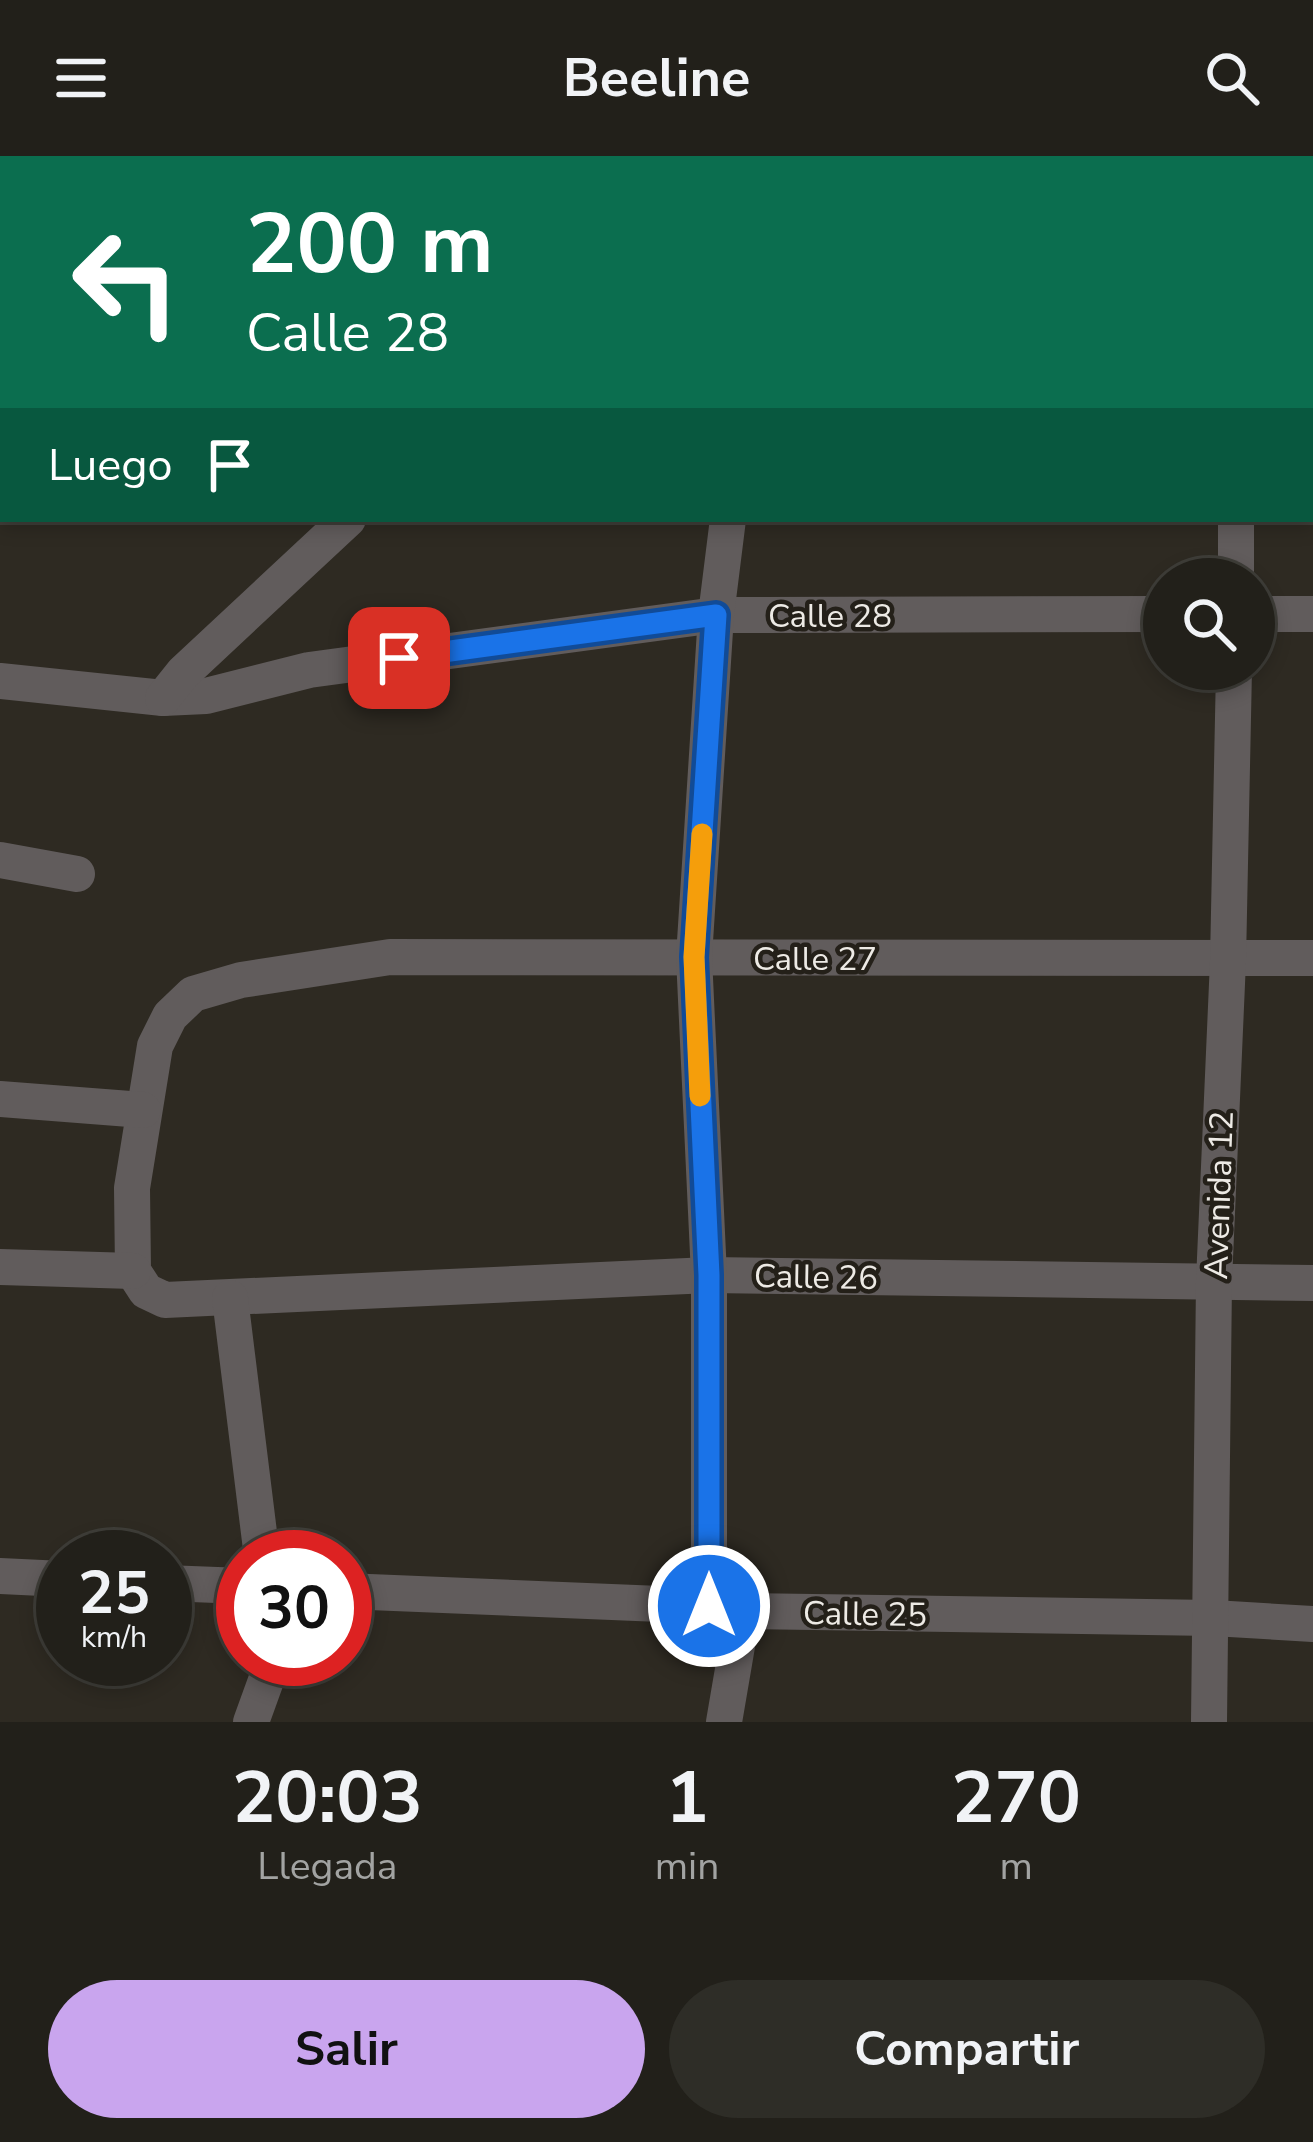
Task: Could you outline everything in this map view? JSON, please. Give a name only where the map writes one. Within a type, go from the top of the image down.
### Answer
[{"type":"street","points":[[163,698],[183,673],[345,522]]},
{"type":"street","points":[[724,1722],[726,1609],[694,957],[716,615],[728,522]]},
{"type":"street","points":[[1236,522],[1236,558]]},
{"type":"street","name":"Calle 28","points":[[0,681],[163,698],[206,696],[309,670],[716,615],[1143,614]]},
{"type":"street","points":[[1275,614],[1313,614]]},
{"type":"street","name":"Avenida 12","points":[[1210,1722],[1214,1281],[1234,690]]},
{"type":"street","points":[[0,860],[77,874]]},
{"type":"street","name":"Calle 27","points":[[143,1110],[161,1030],[193,994],[242,980],[390,958],[1313,958]]},
{"type":"street","points":[[0,1099],[143,1110],[132,1188],[133,1271],[0,1267]]},
{"type":"street","name":"Calle 26","points":[[133,1271],[146,1291],[165,1300],[709,1275],[1313,1283]]},
{"type":"street","points":[[230,1298],[259,1530]]},
{"type":"street","points":[[0,1576],[36,1578]]},
{"type":"street","name":"Calle 25","points":[[372,1592],[726,1609],[1313,1624]]},
{"type":"street","points":[[251,1722],[264,1686]]},
{"type":"slow traffic","points":[[700,1096],[694,957],[702,834]]},
{"type":"route","points":[[399,658],[716,615],[694,957],[709,1275],[709,1606]]}]
